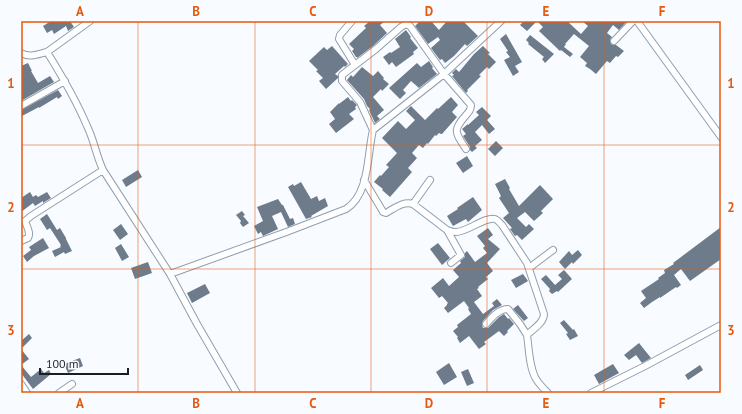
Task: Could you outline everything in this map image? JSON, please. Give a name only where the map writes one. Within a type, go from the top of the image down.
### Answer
[{"type":"street","points":[[21,54],[32,56],[47,52],[90,21]]},
{"type":"street","points":[[352,21],[340,35],[339,39],[355,65]]},
{"type":"street","points":[[373,130],[444,74],[501,21]]},
{"type":"street","points":[[614,41],[633,21]]},
{"type":"street","points":[[637,21],[721,137]]},
{"type":"street","points":[[170,274],[289,231],[346,209],[352,205],[361,189],[368,167],[373,130],[360,102],[342,80],[343,73],[376,49],[406,24],[410,26],[444,74],[472,107],[458,124],[456,131],[458,137],[466,148]]},
{"type":"street","points":[[47,52],[65,82],[87,125],[103,170],[170,274],[237,393]]},
{"type":"street","points":[[21,106],[65,82]]},
{"type":"street","points":[[21,241],[29,236],[29,232],[23,218],[31,216],[103,170]]},
{"type":"street","points":[[364,180],[383,212],[386,213],[406,203],[413,204],[447,230],[461,255],[451,263]]},
{"type":"street","points":[[413,204],[430,180]]},
{"type":"street","points":[[447,230],[457,232],[494,218],[502,225],[527,263],[544,314],[542,321],[527,335]]},
{"type":"street","points":[[529,268],[553,250]]},
{"type":"street","points":[[486,324],[495,314],[508,309],[527,335],[531,364],[535,378],[548,393]]},
{"type":"street","points":[[594,392],[721,325]]},
{"type":"street","points":[[21,384],[27,393]]},
{"type":"street","points":[[59,393],[72,384]]},
{"type":"building","points":[[51,21],[70,21],[74,27],[68,31],[66,26],[54,34],[52,30],[47,33],[43,26]]},
{"type":"building","points":[[370,21],[385,21],[380,25],[387,33],[357,58],[352,51],[354,49],[349,44],[366,28],[364,26]]},
{"type":"building","points":[[420,21],[431,21],[439,30],[447,21],[463,21],[478,36],[467,46],[465,44],[445,63],[442,59],[440,60],[431,48],[440,40],[438,37],[428,44],[415,26]]},
{"type":"building","points":[[524,21],[537,21],[527,31],[520,25]]},
{"type":"building","points":[[537,21],[567,21],[581,34],[588,26],[582,21],[627,21],[619,30],[613,25],[607,33],[612,37],[610,40],[611,44],[616,45],[624,51],[618,57],[616,56],[610,63],[607,61],[596,74],[585,66],[587,63],[580,57],[589,46],[574,34],[564,47],[573,54],[570,57],[561,50],[560,51],[539,31],[543,27]]},
{"type":"building","points":[[406,30],[418,48],[413,52],[414,54],[396,67],[392,62],[389,65],[383,57],[400,47],[395,39]]},
{"type":"building","points":[[506,34],[522,62],[515,66],[519,72],[513,76],[504,60],[510,57],[506,52],[508,51],[500,39]]},
{"type":"building","points":[[530,35],[554,54],[545,63],[542,59],[544,57],[528,44],[529,43],[526,40]]},
{"type":"building","points":[[332,46],[348,64],[335,74],[338,78],[326,89],[319,81],[323,78],[316,71],[318,70],[309,61],[324,47],[327,50]]},
{"type":"building","points":[[483,46],[496,62],[489,69],[487,67],[479,75],[481,76],[467,90],[468,91],[466,93],[452,76],[454,75],[452,73],[456,69],[459,72]]},
{"type":"building","points":[[429,61],[437,74],[419,88],[411,81],[403,90],[406,93],[400,99],[389,88],[417,63],[421,67]]},
{"type":"building","points":[[28,63],[38,83],[50,76],[54,82],[21,101],[21,66]]},
{"type":"building","points":[[362,67],[373,76],[378,71],[384,78],[383,79],[389,84],[373,97],[384,110],[377,116],[380,119],[375,123],[369,110],[370,109],[364,99],[347,80],[351,75],[353,77]]},
{"type":"building","points":[[58,90],[62,96],[58,99],[57,97],[22,116],[21,110]]},
{"type":"building","points":[[348,97],[357,105],[355,107],[356,109],[349,114],[354,119],[336,133],[329,124],[335,119],[330,112]]},
{"type":"building","points":[[451,97],[458,105],[452,112],[457,117],[442,134],[439,133],[436,136],[435,135],[423,148],[419,145],[412,153],[417,158],[408,168],[412,172],[390,197],[374,182],[389,167],[386,165],[397,153],[382,138],[398,121],[406,129],[415,120],[406,111],[411,106],[425,120]]},
{"type":"building","points":[[482,107],[491,116],[487,120],[495,129],[489,134],[482,125],[475,132],[482,140],[475,146],[477,148],[472,152],[463,136],[466,134],[462,129],[479,115],[476,112]]},
{"type":"building","points":[[496,141],[503,148],[495,156],[488,149]]},
{"type":"building","points":[[467,156],[473,166],[463,173],[456,163]]},
{"type":"building","points":[[138,170],[142,177],[126,187],[122,180]]},
{"type":"building","points":[[505,179],[519,206],[540,185],[553,199],[541,211],[543,213],[534,221],[525,212],[517,218],[526,227],[529,224],[534,229],[522,240],[517,235],[515,236],[510,229],[512,228],[503,218],[509,213],[499,198],[501,196],[495,184]]},
{"type":"building","points":[[301,182],[311,199],[317,196],[319,201],[325,198],[328,206],[311,216],[312,217],[306,219],[288,187],[293,184],[294,186]]},
{"type":"building","points":[[30,192],[33,197],[36,195],[38,197],[47,192],[51,198],[35,206],[33,203],[21,212],[21,198]]},
{"type":"building","points":[[473,197],[482,210],[468,222],[466,219],[453,226],[447,216]]},
{"type":"building","points":[[278,199],[283,205],[290,219],[293,218],[295,224],[288,227],[281,212],[272,216],[278,229],[263,236],[261,232],[258,234],[254,226],[263,221],[257,207]]},
{"type":"building","points":[[242,211],[245,215],[243,216],[249,223],[243,227],[240,223],[241,221],[236,215]]},
{"type":"building","points":[[47,214],[57,230],[60,228],[72,251],[65,254],[64,252],[55,257],[52,251],[61,247],[61,245],[50,228],[47,230],[40,219]]},
{"type":"building","points":[[121,224],[128,234],[120,240],[113,230]]},
{"type":"building","points":[[721,227],[721,259],[690,281],[681,269],[674,275],[681,285],[644,308],[640,303],[646,298],[641,291],[659,279],[658,278],[665,273],[664,270],[674,264],[673,263]]},
{"type":"building","points":[[488,228],[493,235],[488,239],[500,249],[487,263],[493,271],[486,277],[488,279],[478,287],[479,288],[477,289],[482,296],[474,302],[483,314],[494,306],[492,303],[497,299],[502,305],[493,310],[483,321],[483,328],[488,328],[504,314],[514,324],[504,336],[499,331],[484,342],[486,344],[479,349],[469,336],[460,343],[457,338],[458,337],[453,331],[458,327],[457,325],[471,314],[464,301],[448,313],[444,308],[448,303],[442,296],[439,298],[431,288],[443,278],[449,286],[459,277],[453,270],[461,263],[460,261],[465,257],[465,253],[467,251],[475,262],[487,253],[483,248],[485,246],[477,236]]},
{"type":"building","points":[[43,238],[49,248],[34,256],[27,262],[23,256],[31,250],[29,247]]},
{"type":"building","points":[[438,243],[450,258],[442,265],[430,249]]},
{"type":"building","points":[[121,244],[129,257],[122,261],[115,248]]},
{"type":"building","points":[[578,250],[582,255],[573,264],[572,262],[565,269],[559,262],[569,251],[572,255]]},
{"type":"building","points":[[148,262],[152,273],[135,279],[131,268]]},
{"type":"building","points":[[564,270],[572,279],[558,292],[557,291],[552,294],[549,291],[550,289],[541,279],[546,275],[555,285],[562,279],[558,275]]},
{"type":"building","points":[[523,274],[528,281],[516,288],[511,280]]},
{"type":"building","points":[[205,284],[210,293],[192,303],[187,293]]},
{"type":"building","points":[[518,305],[528,318],[524,321],[513,309]]},
{"type":"building","points":[[564,320],[573,330],[574,329],[578,336],[570,340],[566,334],[568,333],[560,323]]},
{"type":"building","points":[[29,334],[32,338],[21,349],[21,341]]},
{"type":"building","points":[[639,343],[651,358],[642,363],[636,355],[629,360],[624,355]]},
{"type":"building","points":[[21,349],[29,359],[21,365]]},
{"type":"building","points":[[80,358],[83,366],[68,373],[64,364]]},
{"type":"building","points":[[449,363],[457,377],[444,385],[436,372]]},
{"type":"building","points":[[613,364],[619,373],[599,384],[594,375]]},
{"type":"building","points":[[21,365],[31,377],[41,369],[44,373],[49,370],[51,374],[33,389],[21,373]]},
{"type":"building","points":[[700,365],[703,370],[688,380],[685,375]]},
{"type":"building","points":[[468,369],[474,383],[467,386],[461,372]]}]
